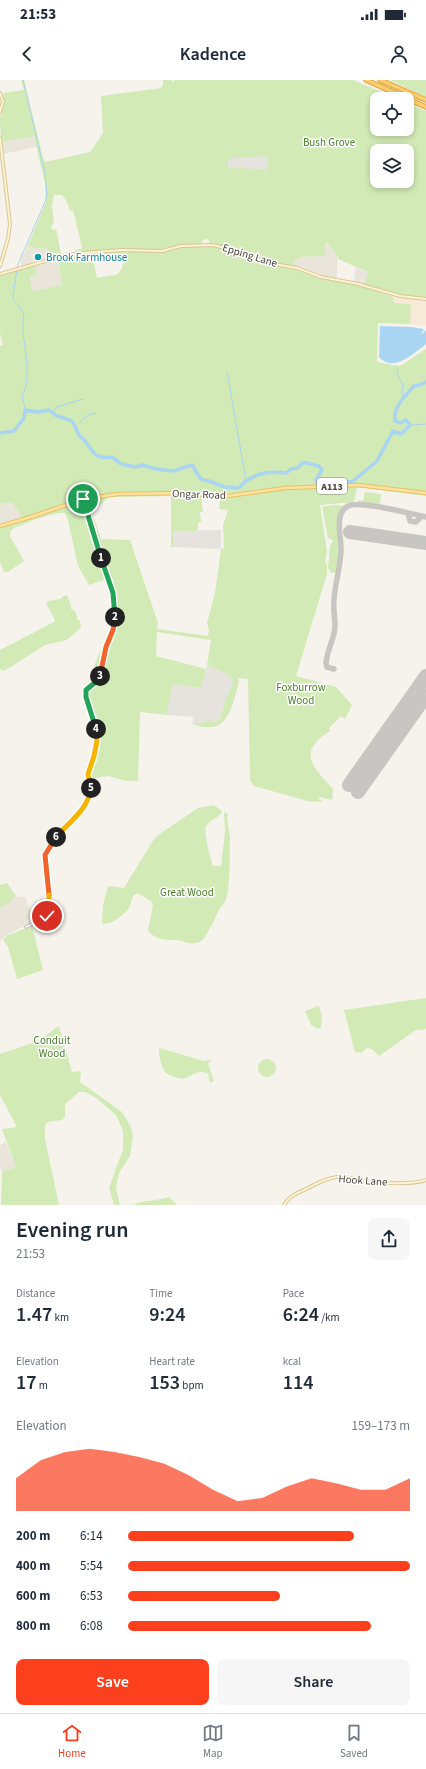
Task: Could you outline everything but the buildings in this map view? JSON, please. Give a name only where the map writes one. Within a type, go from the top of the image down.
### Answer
[{"type":"highway","points":[[366,80],[426,107]]},
{"type":"highway","points":[[380,80],[426,100]]},
{"type":"main road","name":"Ongar Road","points":[[0,526],[83,499],[99,496],[137,493],[179,493],[221,497],[285,488],[358,485],[426,493]]},
{"type":"street","points":[[0,93],[2,102],[0,112]]},
{"type":"street","points":[[0,138],[10,224],[8,239],[0,266],[4,273]]},
{"type":"street","name":"Epping Lane","points":[[0,274],[64,256],[82,253],[122,250],[162,251],[181,246],[212,245],[236,250],[268,263],[297,268],[321,277],[358,284],[395,295],[426,299]]},
{"type":"street","points":[[26,927],[46,917],[48,911],[46,852],[57,836],[76,817],[88,799],[91,788],[88,774],[97,741],[95,725],[86,697],[86,690],[98,680],[103,667],[106,647],[115,620],[113,593],[83,499]]},
{"type":"street","name":"Hook Lane","points":[[284,1205],[293,1195],[323,1180],[334,1177],[380,1182],[416,1183],[426,1180]]},
{"type":"shaded area","points":[[34,136],[37,147],[3,154],[1,142]]},
{"type":"shaded area","points":[[253,156],[268,157],[267,170],[253,168],[251,170],[243,167],[228,168],[228,159],[242,157],[253,158]]},
{"type":"shaded area","points":[[326,242],[337,255],[337,279],[318,276],[293,264],[299,257],[325,256]]},
{"type":"shaded area","points":[[27,247],[48,249],[50,259],[21,268],[21,259]]},
{"type":"shaded area","points":[[58,259],[62,285],[31,291],[30,277],[37,275],[35,266]]},
{"type":"shaded area","points":[[356,268],[368,272],[364,285],[354,281]]},
{"type":"shaded area","points":[[393,297],[426,301],[426,326],[410,324],[411,304],[394,303]]},
{"type":"shaded area","points":[[12,501],[23,518],[0,524],[0,504]]},
{"type":"shaded area","points":[[221,530],[221,549],[174,547],[173,531]]},
{"type":"shaded area","points":[[207,665],[227,674],[234,680],[226,698],[219,721],[192,724],[194,717],[169,715],[167,713],[173,684],[201,688]]},
{"type":"shaded area","points":[[7,883],[17,897],[25,897],[30,910],[38,907],[44,917],[8,934],[0,941],[0,885]]},
{"type":"shaded area","points":[[6,1142],[16,1167],[2,1172],[0,1167],[0,1145]]},
{"type":"green space","name":"Bush Grove","points":[[21,80],[24,80],[45,162],[90,152],[103,133],[101,96],[161,88],[163,85],[163,80],[172,80],[172,82],[175,80],[353,80],[382,92],[370,92],[370,136],[414,136],[414,106],[426,111],[426,298],[399,296],[364,285],[368,272],[338,259],[327,242],[325,256],[299,257],[293,264],[301,268],[268,262],[241,250],[210,243],[208,239],[203,240],[202,244],[181,245],[162,249],[123,249],[76,253],[75,250],[81,249],[82,247],[73,210],[70,211],[67,202],[62,195],[54,195],[52,206],[54,223],[51,227],[55,230],[56,228],[61,255],[50,259],[48,249],[27,247],[46,202],[45,183],[34,136],[1,142],[0,119],[4,103],[3,93],[24,90]]},
{"type":"green space","points":[[390,80],[426,80],[426,97]]},
{"type":"green space","name":"Foxburrow Wood","points":[[215,246],[235,250],[268,264],[297,269],[320,278],[358,285],[393,297],[394,303],[411,304],[410,324],[378,323],[377,362],[400,366],[426,349],[426,496],[357,487],[354,502],[320,505],[327,551],[325,562],[327,564],[327,574],[296,676],[336,687],[352,705],[345,719],[341,716],[329,728],[330,731],[313,746],[311,753],[311,760],[314,767],[333,789],[332,800],[319,797],[318,799],[323,801],[311,802],[254,786],[250,780],[248,679],[238,678],[239,682],[230,710],[226,718],[221,723],[214,727],[204,727],[192,724],[211,720],[213,722],[219,721],[226,698],[234,680],[227,674],[207,665],[211,640],[157,632],[156,656],[206,669],[201,688],[173,684],[167,713],[169,715],[140,712],[138,781],[126,781],[108,776],[87,779],[95,751],[96,741],[85,689],[87,684],[97,672],[94,666],[109,630],[113,607],[107,587],[104,580],[89,585],[78,566],[68,520],[65,513],[46,516],[11,530],[10,536],[24,561],[8,572],[4,572],[0,562],[0,526],[12,524],[55,509],[23,518],[12,502],[0,504],[0,346],[3,345],[0,334],[0,275],[35,266],[37,275],[30,277],[32,291],[62,285],[58,259],[83,253],[92,254],[97,278],[118,274],[122,268],[124,259],[103,255],[104,253],[121,251],[162,251],[181,247]],"holes":[[[177,492],[213,497],[222,496],[220,498],[219,509],[228,510],[223,525],[224,548],[221,549],[215,593],[207,623],[209,630],[208,636],[157,629],[158,623],[130,540],[101,539],[92,512],[109,497],[171,496],[171,547],[174,547],[173,531],[198,531],[198,523],[201,522],[200,512],[203,512],[201,497],[177,493],[112,495]]]},
{"type":"green space","points":[[365,492],[381,494],[380,505],[358,502],[358,500],[363,501]]},
{"type":"green space","points":[[334,505],[346,506],[338,515],[339,548],[336,573],[332,573],[328,568],[330,546],[333,540],[328,538],[322,507]]},
{"type":"green space","points":[[67,595],[71,609],[75,611],[81,627],[67,640],[45,645],[9,668],[3,671],[0,669],[0,650],[54,622],[55,620],[46,603],[48,601],[61,599],[63,596]]},
{"type":"green space","name":"Great Wood","points":[[214,805],[222,811],[206,826],[206,839],[213,866],[221,866],[225,831],[224,812],[228,814],[227,820],[230,838],[229,885],[225,901],[203,939],[191,944],[178,940],[157,938],[154,936],[148,930],[153,906],[151,901],[137,893],[133,896],[130,907],[124,914],[112,922],[105,924],[102,923],[103,905],[108,886],[124,888],[154,839],[198,808]]},
{"type":"green space","points":[[7,883],[15,895],[12,901],[0,907],[0,885]]},
{"type":"green space","points":[[32,926],[43,970],[17,979],[8,947],[3,940],[8,935]]},
{"type":"green space","points":[[426,998],[426,1029],[416,1030],[379,1056],[372,1049],[367,1048],[361,1053],[355,1052],[344,1010]]},
{"type":"green space","points":[[319,1006],[322,1016],[321,1028],[318,1029],[311,1025],[305,1011]]},
{"type":"green space","name":"Conduit Wood","points":[[59,1026],[72,1072],[81,1071],[80,1082],[122,1112],[131,1127],[133,1136],[130,1156],[119,1173],[116,1188],[120,1205],[114,1205],[109,1188],[123,1149],[123,1131],[116,1115],[95,1097],[85,1092],[79,1092],[65,1104],[65,1117],[62,1120],[48,1122],[45,1125],[45,1139],[59,1205],[1,1205],[2,1172],[16,1167],[2,1129],[17,1127],[0,1095],[0,1054],[36,1042]]},
{"type":"green space","points":[[159,1048],[204,1061],[212,1060],[208,1064],[214,1081],[210,1083],[208,1074],[202,1072],[186,1078],[176,1077],[166,1073],[159,1054]]},
{"type":"green space","points":[[267,1059],[273,1062],[276,1068],[273,1074],[267,1077],[261,1074],[258,1068],[261,1062]]},
{"type":"green space","points":[[169,1197],[177,1205],[132,1205],[141,1202]]},
{"type":"water","points":[[380,326],[424,329],[421,335],[426,330],[426,344],[409,357],[397,363],[390,363],[379,357]]},
{"type":"waterway","points":[[23,80],[45,173],[47,195],[18,264],[13,295],[13,299],[24,313],[23,334],[27,376],[26,386],[22,396],[25,410]]},
{"type":"waterway","points":[[398,369],[397,373],[403,385],[402,393],[404,398]]},
{"type":"waterway","points":[[227,371],[246,481]]},
{"type":"waterway","points":[[0,433],[14,431],[24,418],[25,410],[38,412],[49,410],[55,415],[72,421],[79,435],[95,454],[106,458],[112,457],[121,464],[136,467],[142,465],[156,469],[173,471],[192,465],[200,478],[203,480],[225,487],[238,488],[247,480],[257,475],[270,472],[286,473],[291,469],[298,468],[303,463],[307,463],[319,466],[322,470],[316,480],[317,483],[343,481],[352,482],[377,461],[393,431],[401,434],[410,425],[406,420],[400,423],[395,421],[396,411],[400,402],[414,386],[426,382]]},
{"type":"waterway","points":[[53,413],[56,407],[83,399]]},
{"type":"waterway","points":[[76,426],[88,415],[96,413]]},
{"type":"waterway","points":[[410,425],[426,424]]},
{"type":"taxiway","points":[[334,669],[327,667],[326,663],[335,627],[334,600],[341,552],[339,520],[343,510],[348,506],[363,505],[386,508],[426,517]]},
{"type":"taxiway","points":[[408,513],[410,521],[416,522],[422,516]]},
{"type":"runway","points":[[350,532],[426,543]]},
{"type":"runway","points":[[349,785],[426,676]]},
{"type":"runway","points":[[358,792],[426,696]]},
{"type":"place","name":"Brook Farmhouse","points":[[38,257]]},
{"type":"route","points":[[47,916],[49,903],[48,877],[45,856],[48,848],[57,836],[76,817],[86,804],[90,793],[91,788],[88,774],[97,741],[95,725],[86,697],[86,690],[88,686],[98,680],[101,673],[106,647],[113,630],[116,611],[113,593],[83,499]]}]
